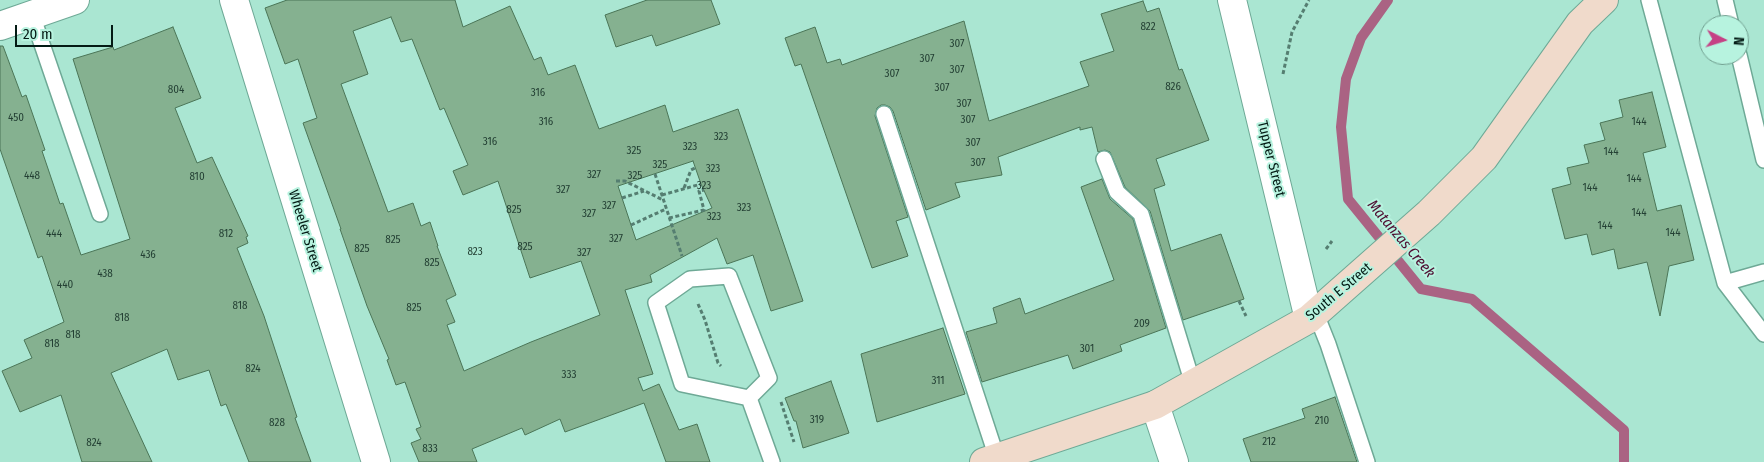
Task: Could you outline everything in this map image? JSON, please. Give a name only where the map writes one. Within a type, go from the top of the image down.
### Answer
[{"type":"street","points":[[0,26],[75,0]]},
{"type":"street","name":"Wheeler Street","points":[[234,0],[376,462]]},
{"type":"street","name":"Tupper Street","points":[[1232,0],[1312,316]]},
{"type":"street","name":"South E Street","points":[[990,461],[1155,405],[1312,316],[1429,213],[1484,158],[1580,23],[1604,0]]},
{"type":"street","points":[[1155,405],[1174,462]]},
{"type":"lane","points":[[1649,0],[1725,283],[1764,334]]},
{"type":"lane","points":[[1725,0],[1729,15]]},
{"type":"lane","points":[[32,15],[100,214]]},
{"type":"lane","points":[[1740,65],[1764,160]]},
{"type":"lane","points":[[884,114],[990,461]]},
{"type":"lane","points":[[1104,159],[1117,192],[1140,214],[1192,384]]},
{"type":"lane","points":[[1725,283],[1764,272]]},
{"type":"lane","points":[[729,276],[768,378],[749,398],[682,384],[656,302],[690,279],[729,276]]},
{"type":"lane","points":[[1312,316],[1328,344],[1367,462]]},
{"type":"lane","points":[[749,398],[772,462]]},
{"type":"path","points":[[1283,75],[1292,32],[1309,0]]},
{"type":"path","points":[[684,189],[691,170],[695,168]]},
{"type":"path","points":[[655,174],[682,258]]},
{"type":"path","points":[[616,181],[625,181],[664,201]]},
{"type":"path","points":[[662,195],[701,184]]},
{"type":"path","points":[[670,218],[704,210],[699,191],[704,190]]},
{"type":"path","points":[[622,198],[645,191]]},
{"type":"path","points":[[631,225],[666,209]]},
{"type":"path","points":[[1326,249],[1332,241]]},
{"type":"path","points":[[696,297],[718,364],[723,367]]},
{"type":"path","points":[[1240,300],[1246,316]]},
{"type":"path","points":[[781,402],[794,445]]},
{"type":"building","points":[[287,0],[455,0],[463,27],[510,6],[534,60],[541,57],[548,75],[575,65],[599,129],[665,105],[673,132],[738,109],[803,301],[771,311],[753,255],[727,264],[717,238],[650,275],[652,282],[625,290],[653,374],[638,378],[643,391],[659,384],[679,430],[697,424],[710,462],[666,462],[644,403],[565,432],[560,419],[525,435],[522,428],[472,449],[477,462],[419,462],[411,443],[421,439],[416,429],[421,427],[405,382],[396,385],[387,360],[389,359],[367,306],[303,123],[317,118],[298,59],[285,64],[265,8]],"holes":[[[391,17],[401,42],[412,39],[440,110],[444,108],[468,165],[453,171],[463,195],[498,181],[530,278],[581,261],[600,315],[464,371],[447,325],[455,322],[446,300],[456,295],[430,222],[421,226],[413,203],[388,212],[341,84],[368,74],[353,31]],[[693,161],[712,208],[636,240],[618,186]]]},
{"type":"building","points":[[647,0],[711,0],[720,24],[656,46],[652,35],[616,47],[605,15]]},
{"type":"building","points":[[1143,1],[1147,12],[1159,8],[1179,70],[1182,69],[1209,140],[1156,159],[1165,185],[1154,189],[1171,251],[1221,234],[1244,299],[1183,320],[1150,211],[1125,187],[1110,152],[1105,150],[1098,152],[1092,127],[1080,130],[1080,127],[998,157],[1002,175],[955,183],[960,197],[926,210],[893,111],[885,105],[877,108],[875,116],[908,217],[896,221],[908,256],[872,268],[801,64],[795,66],[785,38],[815,27],[827,63],[840,59],[842,65],[964,21],[989,121],[1089,86],[1080,62],[1114,51],[1101,14]]},
{"type":"building","points":[[173,27],[201,98],[175,108],[197,163],[212,157],[248,236],[246,237],[248,243],[237,248],[264,316],[297,417],[295,418],[311,462],[249,462],[226,404],[221,406],[209,370],[178,380],[167,349],[111,373],[152,462],[82,462],[61,395],[20,412],[2,371],[32,358],[24,340],[64,322],[42,256],[38,258],[0,149],[0,46],[3,46],[22,97],[26,95],[45,150],[42,151],[60,204],[63,203],[81,255],[130,239],[73,59],[113,47],[114,50]]},
{"type":"building","points":[[1652,92],[1666,147],[1643,153],[1657,211],[1681,205],[1694,260],[1669,266],[1660,316],[1647,262],[1618,269],[1614,249],[1592,255],[1587,234],[1565,239],[1552,189],[1571,184],[1567,168],[1589,163],[1584,145],[1605,140],[1600,123],[1623,117],[1619,100]]},
{"type":"building","points":[[1102,179],[1110,199],[1133,219],[1166,328],[1120,345],[1122,351],[1073,369],[1068,355],[982,382],[966,332],[997,323],[993,308],[1020,298],[1025,314],[1114,280],[1081,187]]},
{"type":"building","points":[[943,328],[965,394],[877,422],[861,354]]},
{"type":"building","points":[[831,381],[849,433],[803,448],[796,421],[794,421],[785,398]]},
{"type":"building","points":[[1335,397],[1357,462],[1251,462],[1243,439],[1305,418],[1302,409]]},
{"type":"waterway","name":"Matanzas Creek","points":[[1388,0],[1361,38],[1346,79],[1341,127],[1348,199],[1421,289],[1472,299],[1624,430],[1624,462]]}]
